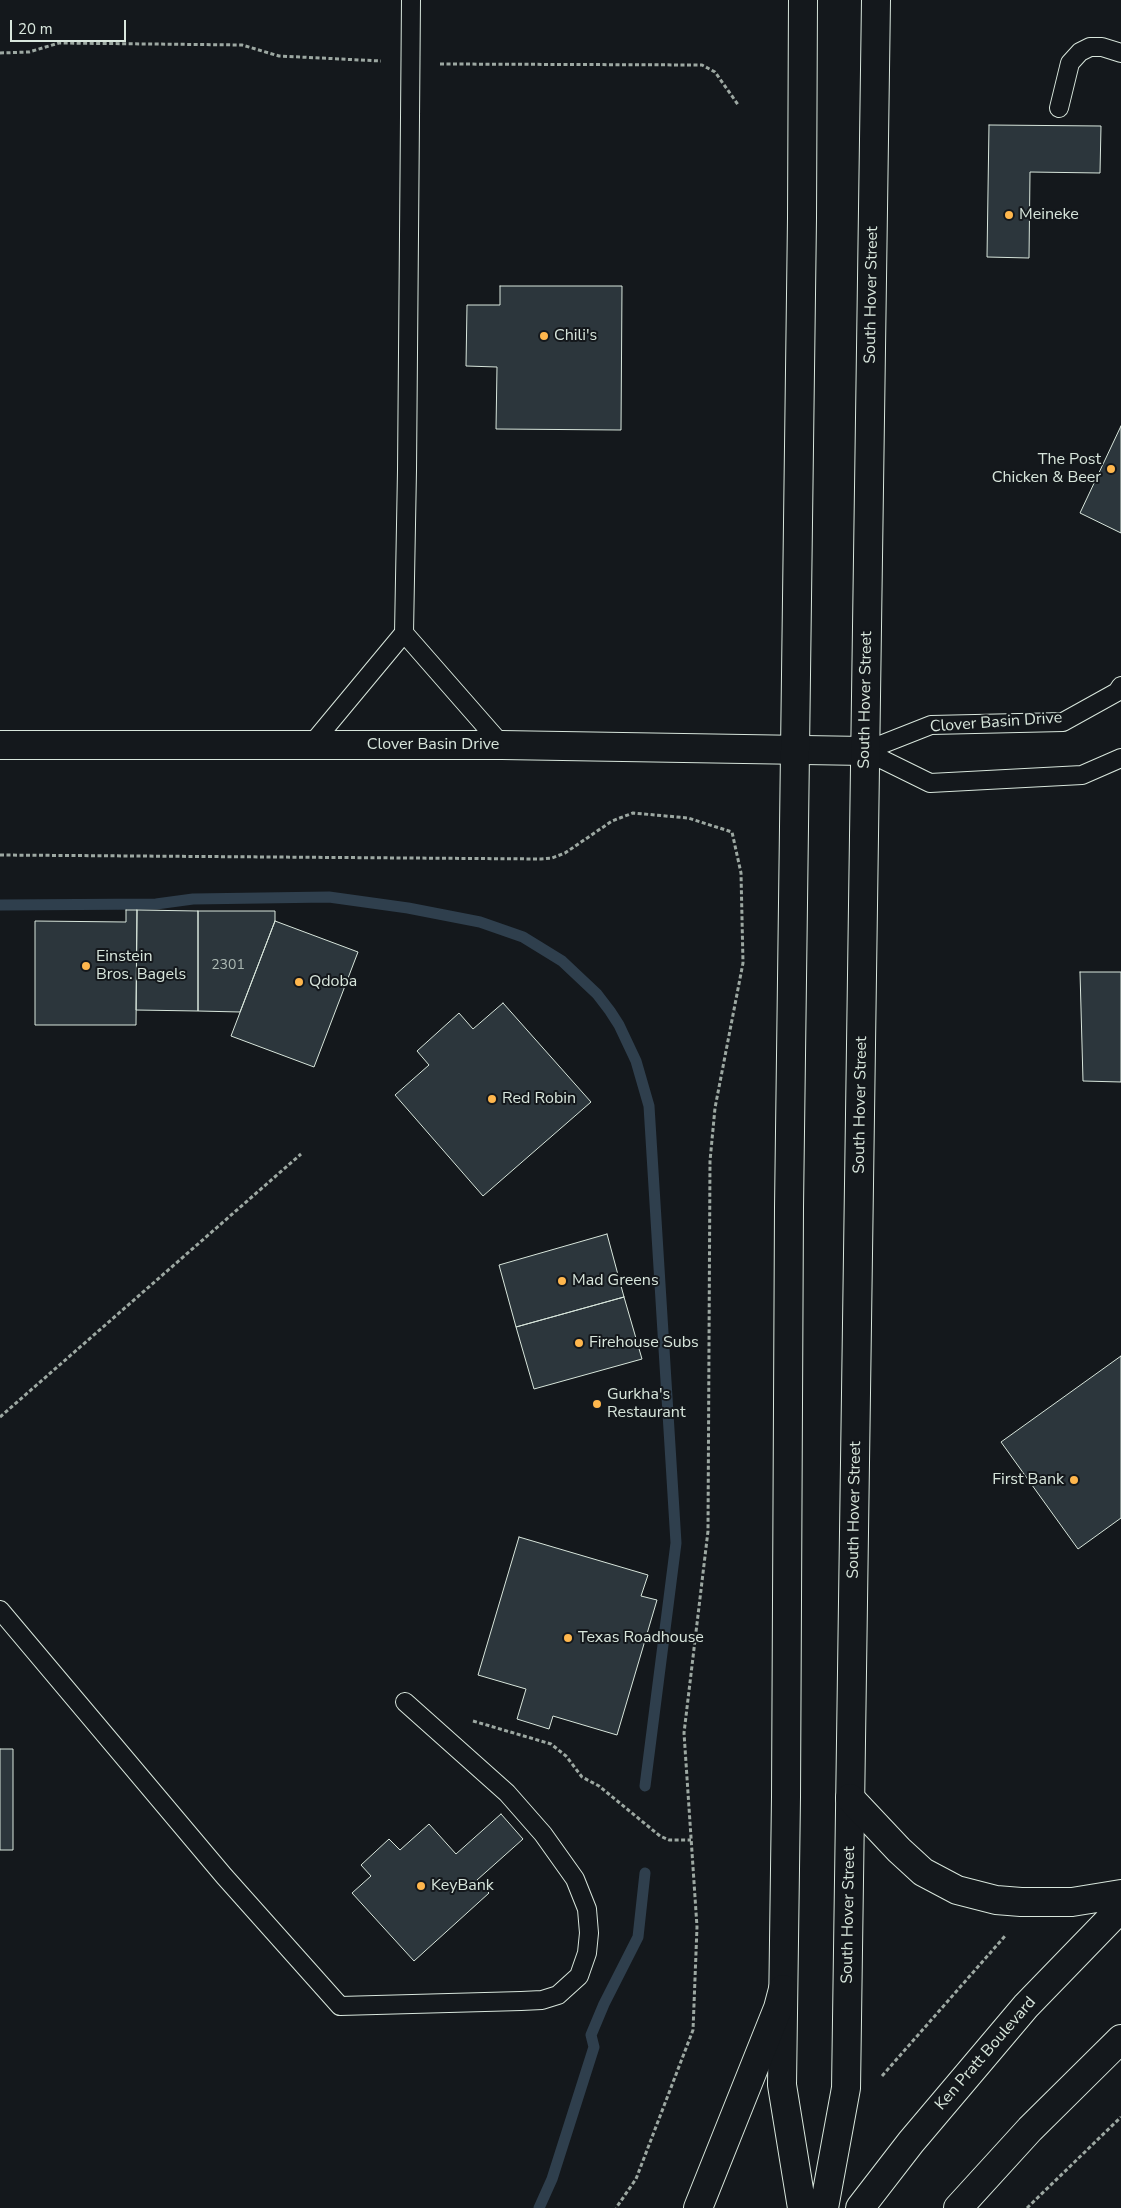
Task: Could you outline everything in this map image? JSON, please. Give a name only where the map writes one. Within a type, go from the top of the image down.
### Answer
[{"type":"main road","points":[[802,2208],[782,2085],[786,1797],[788,1217],[802,218],[803,0]]},
{"type":"main road","name":"South Hover Street","points":[[824,2208],[846,2088],[876,0]]},
{"type":"main road","name":"Clover Basin Drive","points":[[0,744],[502,745],[865,751]]},
{"type":"main road","points":[[850,1798],[899,1850],[923,1872],[957,1890],[996,1900],[1021,1902],[1072,1902],[1121,1894]]},
{"type":"main road","name":"Ken Pratt Boulevard","points":[[860,2208],[911,2142],[1026,2006],[1121,1908]]},
{"type":"main road","points":[[698,2208],[778,2008],[783,1988]]},
{"type":"main road","points":[[958,2208],[1030,2129],[1121,2039]]},
{"type":"main road","points":[[980,2208],[1030,2129]]},
{"type":"lane","points":[[310,745],[404,633],[411,0]]},
{"type":"lane","points":[[1059,108],[1070,64],[1080,52],[1090,47],[1108,48],[1121,53]]},
{"type":"lane","points":[[404,633],[502,745]]},
{"type":"lane","name":"Clover Basin Drive","points":[[865,751],[931,725],[1063,722],[1117,692],[1121,686]]},
{"type":"lane","name":"Clover Basin Drive","points":[[865,751],[930,783],[1082,775],[1121,758]]},
{"type":"lane","points":[[0,1610],[224,1876],[340,2006],[542,2000],[558,1995],[579,1976],[587,1953],[589,1934],[587,1910],[575,1879],[543,1834],[506,1793],[405,1702]]},
{"type":"path","points":[[0,53],[29,52],[59,43],[242,45],[287,57],[440,64],[702,65],[715,72],[739,106]]},
{"type":"path","points":[[0,855],[541,859],[552,858],[565,853],[612,821],[633,813],[688,818],[732,832],[741,873],[743,963],[716,1108],[710,1162],[708,1531],[684,1733],[697,1927],[693,2030],[636,2179],[616,2208]]},
{"type":"path","points":[[0,1417],[301,1154]]},
{"type":"path","points":[[471,1721],[551,1744],[566,1756],[582,1777],[599,1786],[660,1836],[669,1840],[691,1840]]},
{"type":"path","points":[[880,2079],[1008,1932]]},
{"type":"path","points":[[1027,2208],[1121,2118]]},
{"type":"building","name":"Meineke","points":[[989,125],[1101,126],[1100,173],[1030,172],[1029,258],[987,257]]},
{"type":"building","name":"Chili's","points":[[500,286],[622,286],[621,430],[496,429],[497,367],[466,366],[467,305],[500,305]]},
{"type":"building","name":"The Post Chicken & Beer","points":[[1121,426],[1121,533],[1080,513]]},
{"type":"building","name":"Einstein Bros. Bagels","points":[[126,910],[137,910],[136,1025],[35,1025],[35,921],[126,922]]},
{"type":"building","points":[[137,910],[198,911],[198,1011],[136,1010]]},
{"type":"building","points":[[198,911],[275,911],[275,921],[240,1012],[198,1011]]},
{"type":"building","name":"Qdoba","points":[[275,921],[358,952],[314,1067],[231,1036]]},
{"type":"building","points":[[1080,972],[1121,972],[1121,1082],[1083,1081]]},
{"type":"building","name":"Red Robin","points":[[503,1003],[591,1102],[483,1196],[395,1095],[429,1065],[417,1051],[459,1013],[473,1029]]},
{"type":"building","name":"Mad Greens","points":[[607,1234],[624,1297],[516,1327],[499,1265]]},
{"type":"building","name":"Firehouse Subs","points":[[624,1297],[642,1359],[534,1389],[516,1327]]},
{"type":"building","name":"First Bank","points":[[1121,1356],[1121,1518],[1078,1549],[1001,1442]]},
{"type":"building","name":"Texas Roadhouse","points":[[519,1537],[648,1575],[641,1596],[657,1600],[617,1735],[553,1716],[549,1729],[517,1719],[526,1689],[478,1675]]},
{"type":"building","points":[[0,1749],[13,1749],[13,1850],[0,1850]]},
{"type":"building","name":"KeyBank","points":[[501,1814],[523,1839],[477,1880],[489,1893],[414,1961],[352,1893],[371,1876],[361,1865],[389,1839],[400,1850],[429,1824],[456,1854]]},
{"type":"waterway","points":[[0,905],[156,904],[193,899],[329,897],[408,908],[480,922],[523,937],[562,961],[597,994],[610,1011],[619,1025],[636,1061],[649,1106],[676,1543],[645,1786]]},
{"type":"waterway","points":[[539,2208],[552,2179],[594,2047],[591,2035],[604,2004],[638,1937],[645,1873]]},
{"type":"place","name":"Meineke","points":[[1009,215]]},
{"type":"place","name":"Chili's","points":[[544,336]]},
{"type":"place","name":"The Post Chicken & Beer","points":[[1111,469]]},
{"type":"place","name":"Einstein Bros. Bagels","points":[[86,966]]},
{"type":"place","name":"Qdoba","points":[[299,982]]},
{"type":"place","name":"Red Robin","points":[[492,1099]]},
{"type":"place","name":"Mad Greens","points":[[562,1281]]},
{"type":"place","name":"Firehouse Subs","points":[[579,1343]]},
{"type":"place","name":"Gurkha's Restaurant","points":[[597,1404]]},
{"type":"place","name":"First Bank","points":[[1074,1480]]},
{"type":"place","name":"Texas Roadhouse","points":[[568,1638]]},
{"type":"place","name":"KeyBank","points":[[421,1886]]}]
